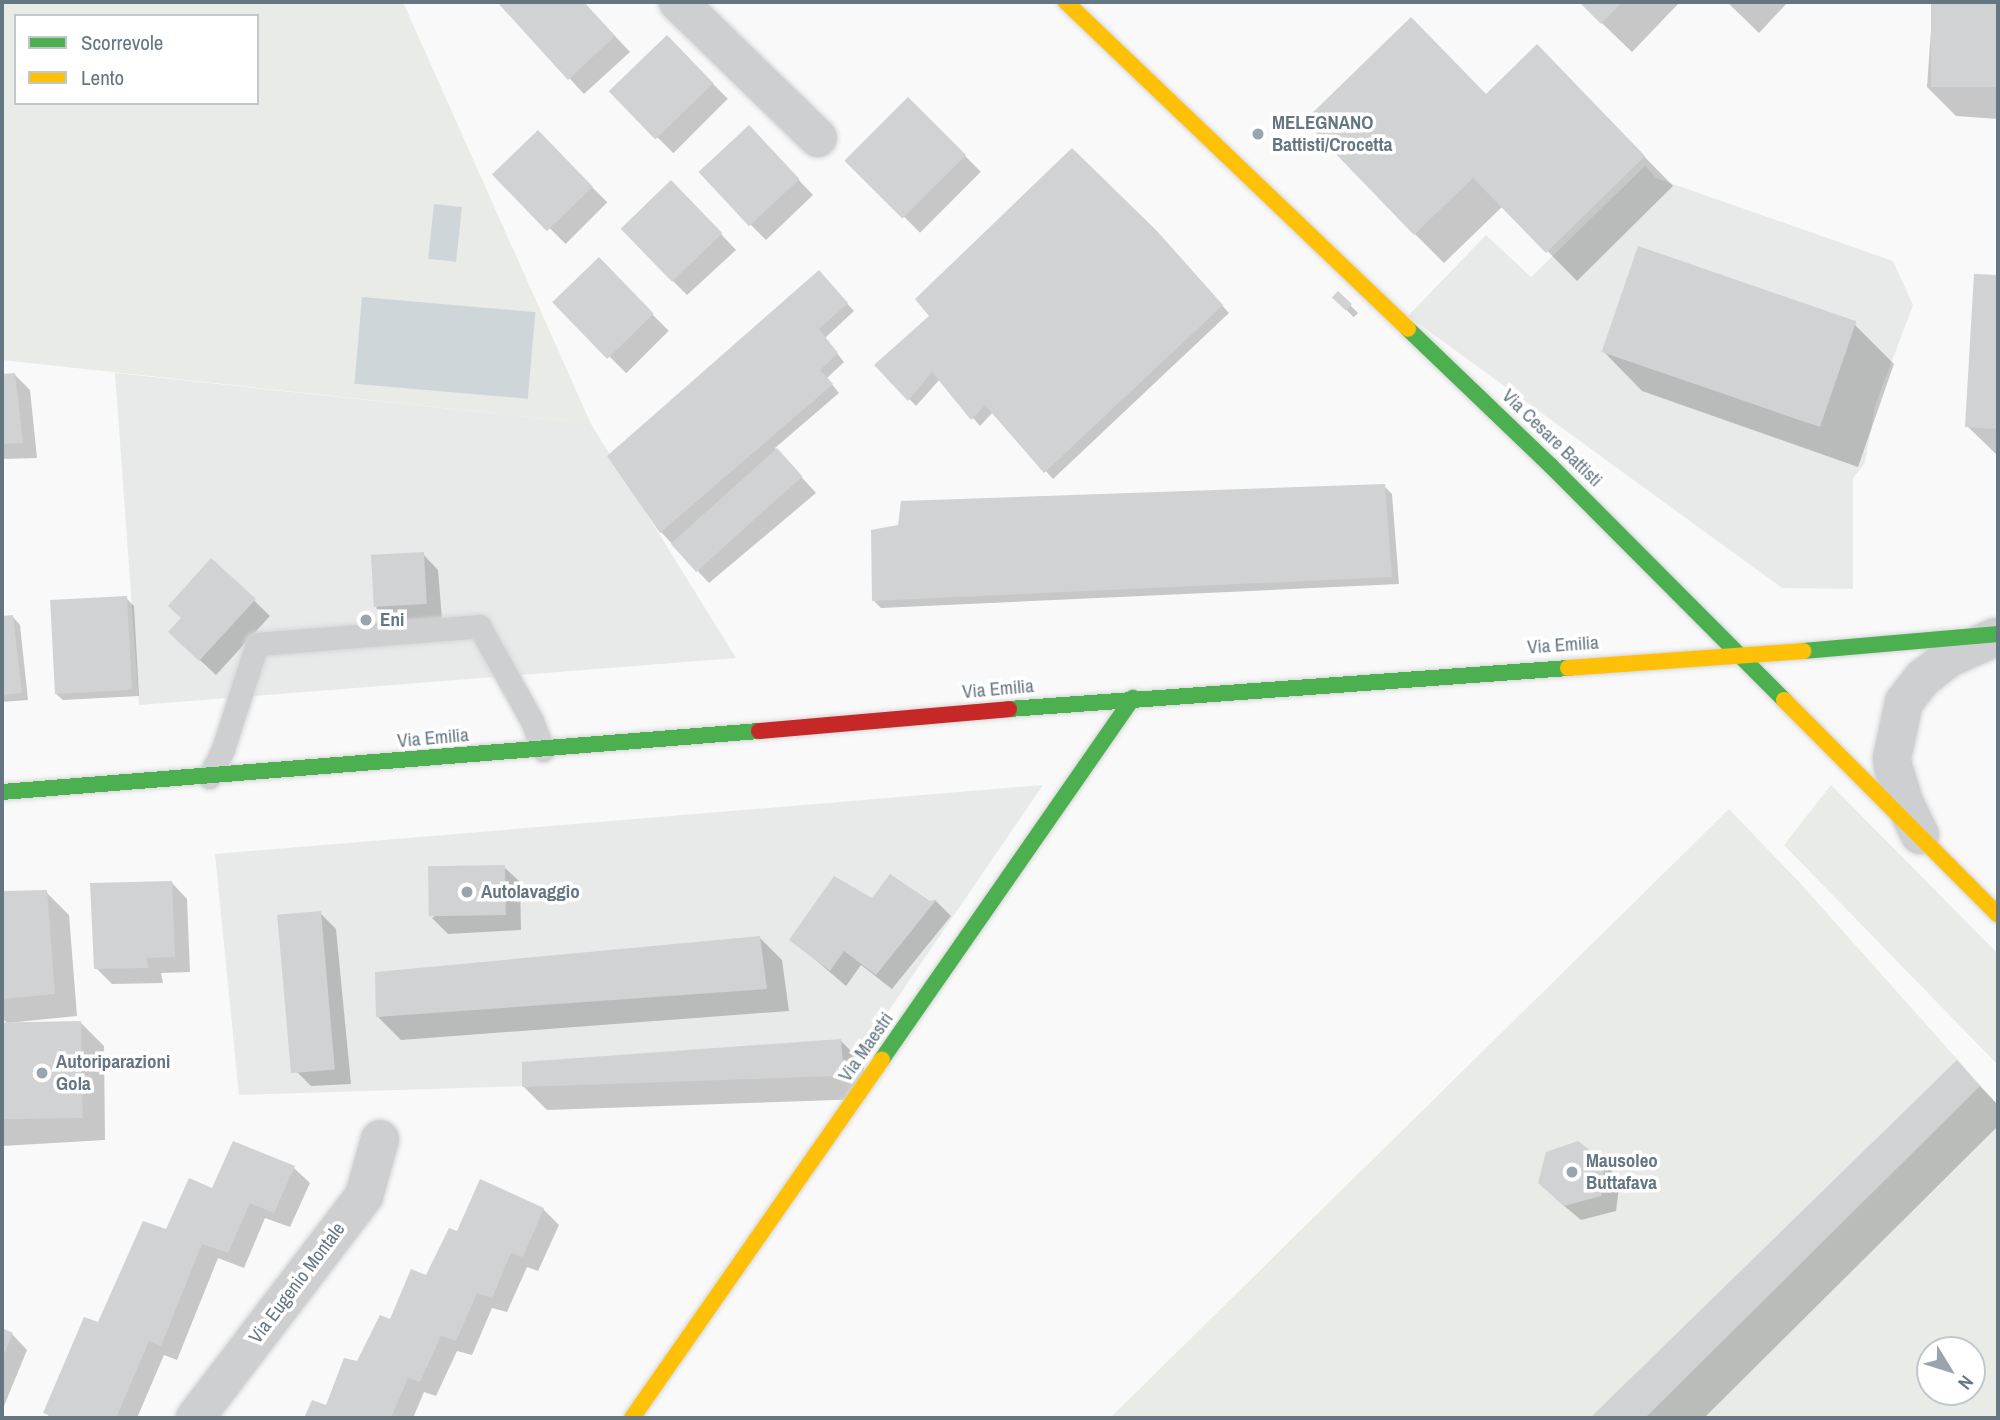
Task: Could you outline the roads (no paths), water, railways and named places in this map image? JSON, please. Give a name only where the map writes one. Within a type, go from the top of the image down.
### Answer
[{"type":"street","points":[[678,2],[818,138]]},
{"type":"street","name":"Via Cesare Battisti","points":[[1066,2],[1495,412],[1739,653],[1998,915]]},
{"type":"street","points":[[1921,837],[1904,802],[1893,767],[1892,758],[1904,702],[1923,678],[1948,658],[1998,635]]},
{"type":"street","name":"Via Emilia","points":[[2,792],[543,750],[1133,698],[1998,635]]},
{"type":"street","name":"Via Maestri","points":[[632,1418],[1133,698]]},
{"type":"street","name":"Via Eugenio Montale","points":[[194,1418],[363,1196],[380,1139]]},
{"type":"lane","points":[[209,777],[223,749],[257,644],[466,627],[480,626],[532,721],[543,750]]},
{"type":"place","name":"MELEGNANO Battisti/Crocetta","points":[[1258,134]]},
{"type":"place","name":"Eni","points":[[366,620]]},
{"type":"place","name":"Autolavaggio","points":[[467,892]]},
{"type":"place","name":"Autoriparazioni Gola","points":[[42,1073]]},
{"type":"place","name":"Mausoleo Buttafava","points":[[1572,1172]]}]
